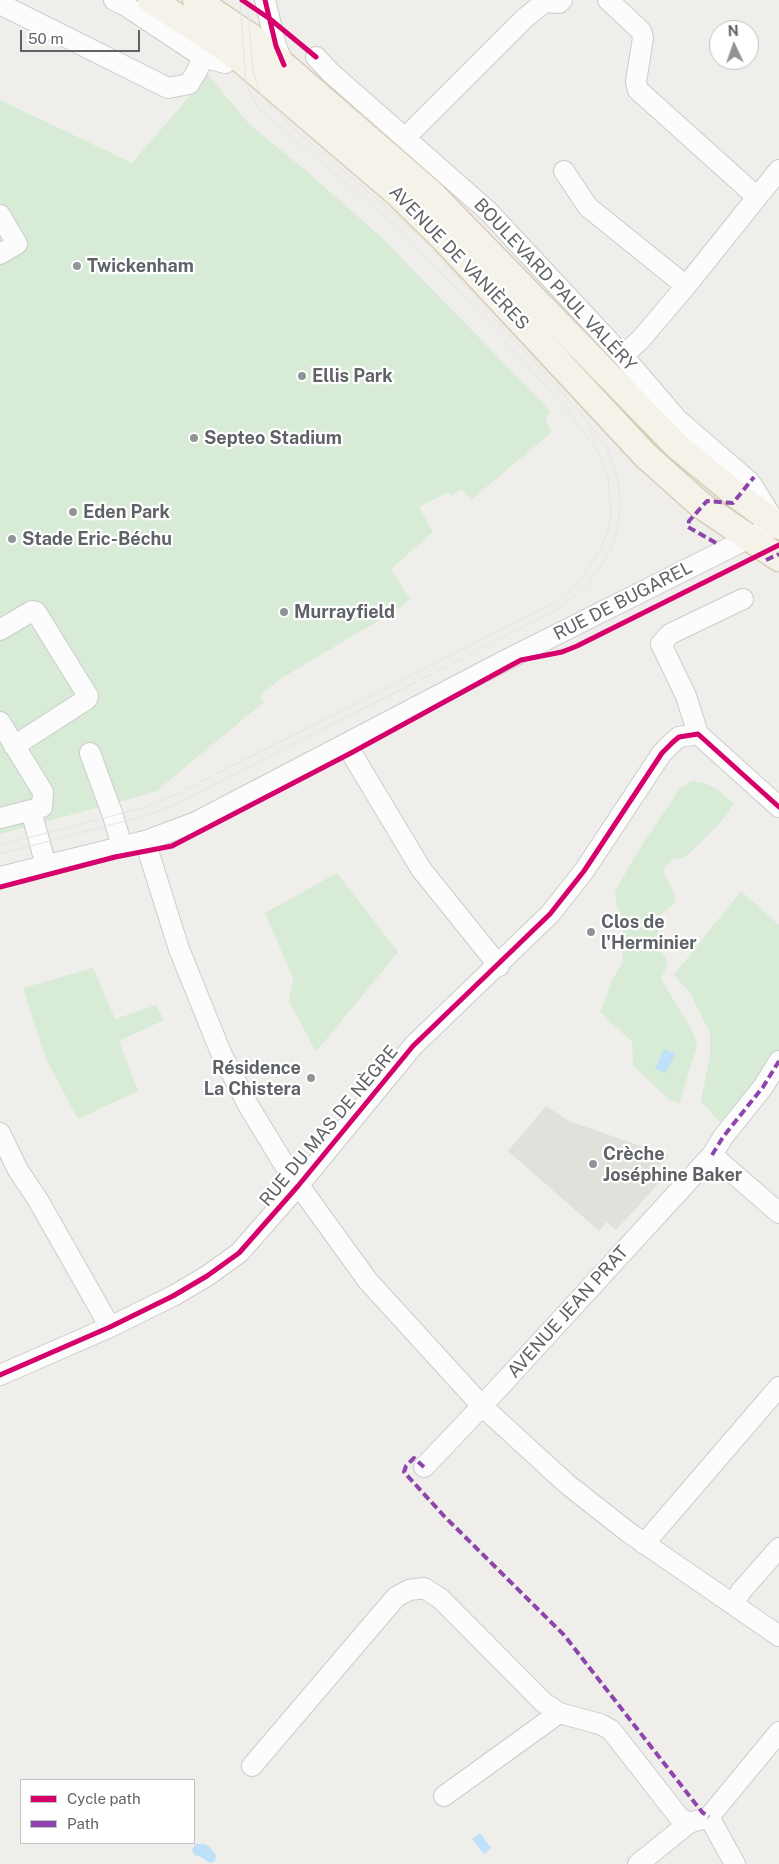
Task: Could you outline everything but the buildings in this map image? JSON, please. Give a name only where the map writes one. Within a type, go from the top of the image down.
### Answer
[{"type":"main road","name":"AVENUE DE VANIÈRES","points":[[151,0],[342,144],[396,192],[444,239],[646,456],[702,506],[748,538]]},
{"type":"main road","name":"AVENUE DE VANIÈRES","points":[[196,0],[243,31],[430,192],[678,447],[738,497],[778,525]]},
{"type":"main road","points":[[748,538],[779,558]]},
{"type":"street","points":[[114,0],[203,57],[229,58]]},
{"type":"street","points":[[265,0],[276,46],[284,65]]},
{"type":"street","points":[[608,0],[641,30],[643,38],[636,82],[638,90],[757,197]]},
{"type":"street","points":[[405,138],[519,24],[553,1]]},
{"type":"street","points":[[0,4],[168,88],[189,84],[197,72],[203,57]]},
{"type":"street","name":"BOULEVARD PAUL VALÉRY","points":[[316,57],[331,73],[488,212],[623,356],[677,419],[750,482],[778,525]]},
{"type":"street","points":[[623,356],[686,286],[779,170]]},
{"type":"street","points":[[564,171],[588,207],[686,286]]},
{"type":"street","points":[[0,216],[17,244],[0,254]]},
{"type":"street","name":"RUE DE BUGAREL","points":[[0,877],[122,846],[145,842],[196,822],[504,661],[748,538],[778,525]]},
{"type":"street","points":[[743,599],[670,634],[661,644],[686,696],[698,734],[779,807]]},
{"type":"street","points":[[0,630],[32,611],[36,612],[88,696],[87,700],[14,746]]},
{"type":"street","points":[[0,722],[43,792],[42,807],[0,818]]},
{"type":"street","name":"RUE DU MAS DE NÈGRE","points":[[0,1375],[110,1327],[182,1291],[208,1276],[239,1253],[298,1186],[414,1046],[550,914],[584,871],[662,753],[679,737],[698,734]]},
{"type":"street","points":[[346,744],[421,869],[498,966]]},
{"type":"street","points":[[90,753],[114,816],[122,846]]},
{"type":"street","points":[[32,810],[46,866]]},
{"type":"street","points":[[145,842],[179,949],[212,1032],[248,1105],[298,1186],[368,1281],[482,1406],[568,1484],[644,1544],[779,1636]]},
{"type":"street","name":"AVENUE JEAN PRAT","points":[[424,1467],[712,1155],[723,1137],[763,1087],[779,1060]]},
{"type":"street","points":[[0,1133],[18,1170],[38,1200],[110,1327]]},
{"type":"street","points":[[712,1155],[779,1214]]},
{"type":"street","points":[[644,1544],[779,1387]]},
{"type":"street","points":[[733,1604],[742,1590],[779,1548]]},
{"type":"street","points":[[252,1766],[396,1598],[409,1590],[424,1588],[440,1599],[543,1702],[559,1713],[600,1724],[611,1730],[679,1816],[689,1823]]},
{"type":"street","points":[[444,1796],[559,1713]]},
{"type":"street","points":[[638,1864],[689,1823],[709,1817],[779,1732]]},
{"type":"street","points":[[709,1817],[735,1864]]},
{"type":"shaded area","name":"Crèche Joséphine Baker","points":[[546,1106],[569,1121],[669,1156],[652,1174],[661,1181],[616,1230],[607,1222],[599,1231],[508,1151]]},
{"type":"green space","points":[[208,75],[250,125],[303,168],[381,237],[498,357],[550,411],[545,421],[552,432],[472,499],[462,489],[451,496],[449,492],[419,507],[433,532],[391,569],[410,599],[401,607],[282,678],[260,695],[264,702],[155,792],[0,834],[0,100],[132,163]]},
{"type":"green space","points":[[692,781],[701,782],[717,789],[734,804],[720,823],[692,851],[683,858],[672,859],[663,870],[676,898],[674,904],[659,916],[658,945],[668,963],[661,979],[693,1032],[697,1045],[679,1104],[668,1099],[633,1065],[632,1042],[600,1012],[613,978],[623,962],[622,936],[624,926],[616,904],[615,891],[640,848],[681,787]]},
{"type":"green space","points":[[337,873],[398,952],[316,1052],[289,1001],[293,978],[265,913]]},
{"type":"green space","points":[[741,891],[779,925],[779,1052],[720,1122],[701,1101],[710,1055],[710,1033],[690,993],[674,975]]},
{"type":"green space","points":[[93,968],[115,1019],[156,1005],[164,1020],[119,1041],[138,1091],[78,1119],[46,1059],[23,988]]},
{"type":"water","points":[[664,1049],[675,1054],[666,1073],[655,1069]]},
{"type":"water","points":[[480,1833],[491,1848],[484,1854],[472,1839]]},
{"type":"water","points":[[196,1844],[205,1844],[210,1847],[216,1855],[215,1861],[210,1863],[194,1855],[192,1849]]},
{"type":"tram line","points":[[0,845],[146,807],[175,795],[552,604],[579,581],[600,550],[607,533],[611,514],[608,477],[597,450],[570,414],[492,326],[397,227],[259,109],[246,85],[240,0]]},
{"type":"tram line","points":[[0,854],[148,815],[176,804],[557,610],[586,586],[606,559],[614,541],[619,520],[620,500],[618,482],[607,448],[580,412],[424,241],[401,219],[294,129],[260,94],[253,71],[247,0]]},
{"type":"marked path","points":[[716,543],[688,527],[689,521],[707,501],[733,503],[754,477]]},
{"type":"marked path","points":[[766,560],[779,554]]},
{"type":"marked path","points":[[712,1155],[723,1137],[763,1087],[779,1061]]},
{"type":"marked path","points":[[424,1467],[414,1458],[406,1466],[404,1472],[444,1516],[564,1635],[702,1812],[709,1817]]},
{"type":"cycle path","points":[[242,0],[270,19],[316,57]]},
{"type":"cycle path","points":[[265,0],[276,46],[284,65]]},
{"type":"cycle path","points":[[0,887],[115,857],[172,846],[351,753],[521,660],[562,652],[577,646],[779,545]]},
{"type":"cycle path","points":[[0,1375],[110,1327],[173,1296],[207,1276],[239,1253],[298,1186],[413,1046],[550,914],[584,871],[662,753],[679,737],[698,734],[779,807]]},
{"type":"place","name":"Twickenham","points":[[77,266]]},
{"type":"place","name":"Ellis Park","points":[[302,376]]},
{"type":"place","name":"Septeo Stadium","points":[[194,438]]},
{"type":"place","name":"Eden Park","points":[[73,512]]},
{"type":"place","name":"Stade Eric-Béchu","points":[[12,539]]},
{"type":"place","name":"Murrayfield","points":[[284,612]]},
{"type":"place","name":"Clos de l'Herminier","points":[[591,932]]},
{"type":"place","name":"Résidence La Chistera","points":[[311,1078]]},
{"type":"place","name":"Crèche Joséphine Baker","points":[[593,1164]]}]
